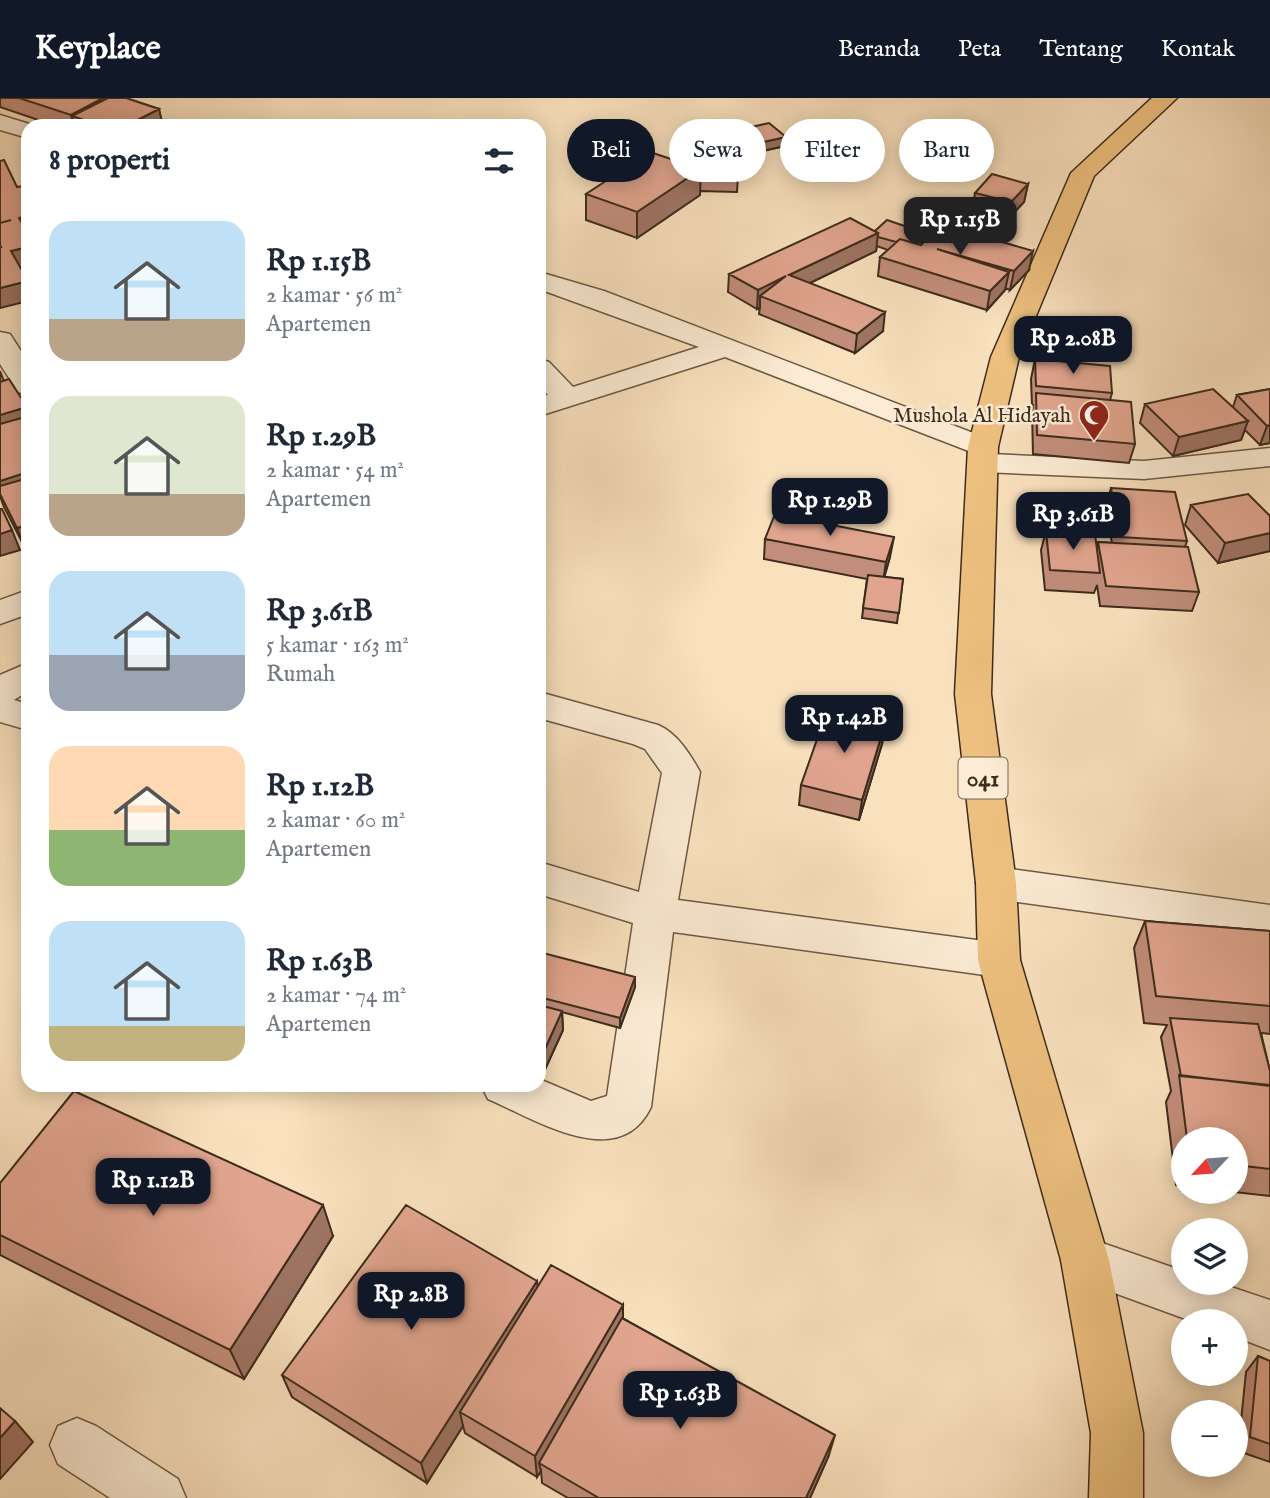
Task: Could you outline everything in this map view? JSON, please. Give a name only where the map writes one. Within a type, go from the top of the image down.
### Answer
[{"type":"main road","name":"041","points":[[1116,1498],[1117,1433],[1085,1260],[999,960],[996,883],[973,694],[984,455],[1005,357],[1083,173],[1166,98]]},
{"type":"street","points":[[0,122],[21,129]]},
{"type":"street","points":[[546,283],[726,348],[984,455],[1144,470],[1270,457]]},
{"type":"street","points":[[21,331],[0,338],[21,374]]},
{"type":"street","points":[[546,405],[726,348]]},
{"type":"street","points":[[546,375],[568,398]]},
{"type":"street","points":[[0,613],[21,604]]},
{"type":"street","points":[[0,692],[21,679]]},
{"type":"street","points":[[520,1092],[590,1121],[611,1119],[628,1107],[655,913],[681,772],[658,740],[546,707]]},
{"type":"street","points":[[0,709],[21,715]]},
{"type":"street","points":[[546,880],[655,913],[999,960]]},
{"type":"street","points":[[996,883],[1270,920]]},
{"type":"street","points":[[1085,1260],[1270,1325]]},
{"type":"street","points":[[77,1445],[159,1498]]},
{"type":"building","points":[[19,98],[103,98],[71,115]]},
{"type":"building","points":[[108,98],[126,98],[159,109],[140,119],[81,119],[72,116]]},
{"type":"building","points":[[769,123],[780,132],[780,138],[766,141],[766,124]]},
{"type":"building","points":[[655,154],[669,158],[669,182],[682,182],[637,212],[586,194],[604,182],[655,182]]},
{"type":"building","points":[[4,160],[17,187],[21,186],[21,249],[11,251],[21,269],[21,283],[0,288],[0,161]]},
{"type":"building","points":[[994,175],[1028,184],[1011,202],[975,193],[985,182],[994,182]]},
{"type":"building","points":[[850,218],[878,233],[789,275],[885,312],[857,334],[760,296],[786,276],[758,290],[729,274]]},
{"type":"building","points":[[887,220],[925,233],[914,243],[878,237],[875,231]]},
{"type":"building","points":[[941,224],[1033,251],[1014,271],[937,249],[1009,272],[990,291],[880,257],[900,239],[921,245]]},
{"type":"building","points":[[1035,359],[1110,366],[1112,393],[1036,386]]},
{"type":"building","points":[[9,379],[21,398],[21,409],[0,415],[0,382]]},
{"type":"building","points":[[1213,389],[1248,421],[1179,437],[1145,404]]},
{"type":"building","points":[[1270,389],[1270,425],[1267,426],[1237,395]]},
{"type":"building","points":[[1036,393],[1131,402],[1135,444],[1037,435]]},
{"type":"building","points":[[21,418],[21,474],[0,481],[0,424]]},
{"type":"building","points":[[21,480],[21,527],[17,528],[0,494],[0,486]]},
{"type":"building","points":[[1111,488],[1175,492],[1187,541],[1120,537]]},
{"type":"building","points":[[1248,494],[1270,516],[1270,533],[1225,543],[1191,505]]},
{"type":"building","points":[[0,509],[12,530],[0,534]]},
{"type":"building","points":[[775,514],[894,537],[886,562],[765,539]]},
{"type":"building","points":[[1046,531],[1095,534],[1100,573],[1050,570]]},
{"type":"building","points":[[1098,542],[1188,547],[1199,592],[1106,586]]},
{"type":"building","points":[[868,575],[903,579],[899,613],[863,608]]},
{"type":"building","points":[[827,711],[885,724],[862,800],[801,785]]},
{"type":"building","points":[[1145,921],[1270,931],[1270,1006],[1156,996]]},
{"type":"building","points":[[546,954],[635,977],[620,1018],[546,999]]},
{"type":"building","points":[[546,1007],[562,1011],[546,1047]]},
{"type":"building","points":[[1170,1018],[1258,1024],[1270,1071],[1270,1085],[1181,1076]]},
{"type":"building","points":[[1179,1075],[1270,1086],[1270,1169],[1248,1166],[1248,1127],[1186,1127]]},
{"type":"building","points":[[73,1092],[76,1092],[323,1205],[230,1350],[0,1235],[0,1183]]},
{"type":"building","points":[[406,1205],[537,1281],[421,1463],[282,1375]]},
{"type":"building","points":[[551,1265],[623,1305],[535,1456],[460,1412]]},
{"type":"building","points":[[622,1318],[835,1435],[806,1498],[599,1498],[539,1463]]},
{"type":"building","points":[[1258,1356],[1270,1361],[1270,1444],[1250,1437]]},
{"type":"building","points":[[0,1408],[15,1421],[0,1438]]},
{"type":"place","name":"Mushola Al Hidayah","points":[[1094,442]]}]
